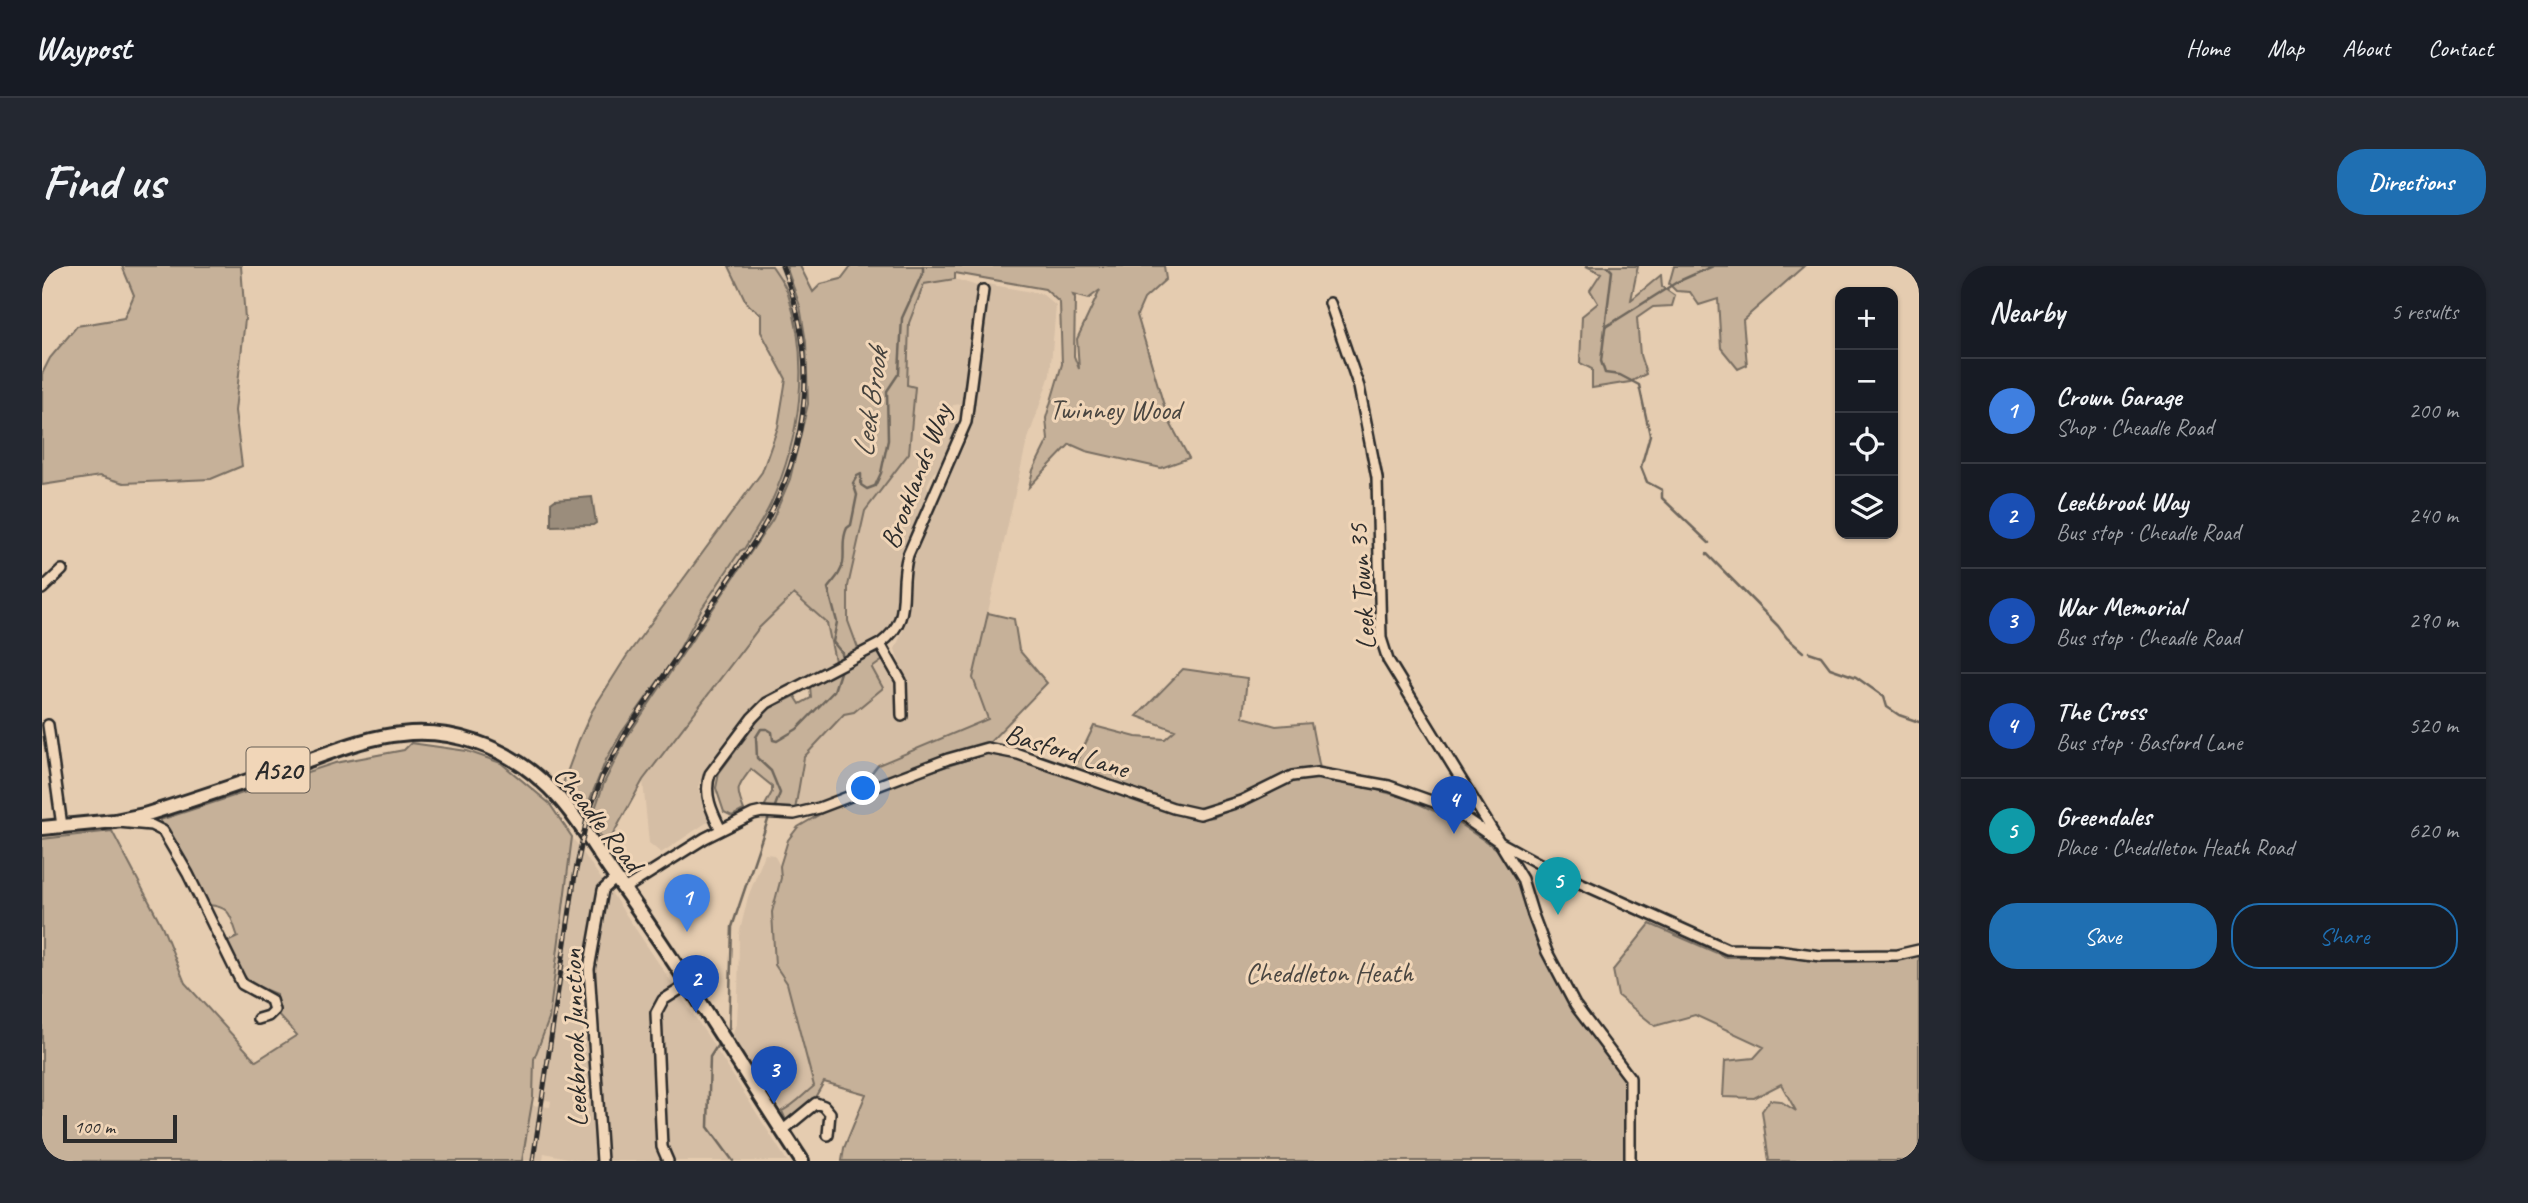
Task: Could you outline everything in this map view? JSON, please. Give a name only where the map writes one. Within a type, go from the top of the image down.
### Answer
[{"type":"highway","name":"Cheadle Road","points":[[115,821],[144,815],[361,742],[400,734],[423,733],[470,740],[512,759],[557,796],[624,889],[802,1161]]},
{"type":"highway","name":"A520","points":[[42,828],[115,821]]},
{"type":"street","name":"Brooklands Way","points":[[721,830],[707,790],[710,774],[760,709],[833,667],[880,644],[891,636],[900,622],[903,612],[904,569],[908,555],[966,422],[983,290]]},
{"type":"street","name":"Leek Town 35","points":[[1330,303],[1359,387],[1377,478],[1384,649],[1388,660],[1522,878],[1532,915],[1547,952],[1575,1005],[1630,1078],[1630,1161]]},
{"type":"street","points":[[42,589],[62,570]]},
{"type":"street","points":[[880,644],[901,681],[902,716]]},
{"type":"street","points":[[49,725],[62,826]]},
{"type":"street","name":"Basford Lane","points":[[624,889],[721,830],[762,812],[801,813],[820,808],[948,759],[987,748],[1018,754],[1173,808],[1200,814],[1241,801],[1292,776],[1317,773],[1343,776],[1413,793],[1434,802],[1459,814],[1501,843],[1549,869],[1727,949],[1776,950],[1821,956],[1897,955],[1919,950]]},
{"type":"street","points":[[115,821],[151,825],[163,831],[188,874],[242,984],[271,1000],[274,1010],[268,1016],[258,1018]]},
{"type":"street","name":"Leekbrook Junction","points":[[602,1161],[589,969],[603,890],[616,878]]},
{"type":"street","points":[[667,1161],[662,1147],[656,1013],[663,1000],[687,985]]},
{"type":"street","points":[[782,1131],[817,1103],[830,1113],[828,1135]]},
{"type":"shaded area","points":[[738,266],[800,266],[819,304],[795,594],[827,623],[835,661],[761,700],[706,768],[698,787],[709,821],[661,853],[649,843],[643,781],[608,840],[604,840],[562,786],[592,711],[637,642],[762,472],[778,427],[786,379],[786,356]]},
{"type":"shaded area","points":[[955,279],[980,287],[967,396],[962,404],[953,405],[950,415],[959,427],[927,485],[928,490],[900,557],[895,614],[883,635],[859,651],[848,621],[848,586],[865,511],[909,453],[909,322],[924,284]]},
{"type":"shaded area","points":[[987,284],[1042,294],[1056,306],[1050,375],[1026,445],[973,678],[988,719],[878,765],[859,789],[816,806],[795,810],[804,757],[844,713],[854,712],[864,702],[872,667],[883,660],[893,674],[898,694],[897,719],[908,719],[908,688],[895,649],[904,628],[912,565],[943,489],[967,440],[976,392],[973,391],[974,376]]},
{"type":"shaded area","points":[[592,497],[596,523],[551,526],[551,503],[555,500]]},
{"type":"shaded area","points":[[563,832],[572,837],[602,880],[590,962],[610,891],[709,1038],[787,1161],[582,1161],[544,1153],[543,1161],[522,1161],[531,1105],[550,1107],[551,1101],[533,1097],[537,997]]},
{"type":"shaded area","points":[[765,854],[774,855],[780,866],[781,878],[772,912],[775,965],[787,983],[814,1086],[799,1098],[796,1104],[782,1111],[732,1036],[737,1021],[739,935],[748,897]]},
{"type":"green space","points":[[122,266],[241,266],[245,319],[235,411],[242,466],[211,479],[124,483],[100,476],[42,485],[42,374],[50,358],[77,326],[124,318],[134,295]]},
{"type":"green space","points":[[729,266],[772,266],[788,294],[795,320],[800,373],[799,400],[789,453],[765,515],[702,608],[675,657],[622,732],[606,760],[584,814],[562,786],[592,711],[626,657],[762,472],[778,427],[786,379],[761,332],[761,314],[747,304]]},
{"type":"green space","name":"Twinney Wood","points":[[786,266],[800,266],[813,292],[821,284],[841,279],[851,266],[1164,266],[1166,279],[1144,299],[1137,315],[1168,419],[1189,458],[1161,468],[1086,451],[1070,444],[1029,487],[1033,470],[1048,440],[1046,418],[1062,364],[1060,303],[1045,289],[955,273],[955,279],[924,284],[909,323],[907,385],[915,387],[909,453],[865,511],[848,586],[848,621],[859,651],[835,661],[827,623],[794,594],[759,628],[643,780],[611,838],[604,840],[590,823],[604,783],[627,737],[773,519],[790,479],[808,404],[806,342],[800,306]],"holes":[[[1100,290],[1077,339],[1079,369],[1074,356],[1073,295],[1088,299]]]},
{"type":"green space","points":[[1586,266],[1638,266],[1631,300],[1661,275],[1662,287],[1675,296],[1672,306],[1653,307],[1637,318],[1640,355],[1646,374],[1630,382],[1592,388],[1592,369],[1580,363],[1582,316],[1598,303],[1590,290],[1601,273]]},
{"type":"green space","points":[[1674,266],[1804,266],[1743,320],[1747,365],[1738,369],[1721,348],[1718,299],[1699,305],[1690,292],[1676,291],[1669,284]]},
{"type":"green space","points":[[988,613],[1014,619],[1019,650],[1047,683],[990,742],[859,789],[878,765],[988,719],[973,678]]},
{"type":"green space","points":[[879,653],[883,655],[883,660],[872,668],[883,688],[854,712],[844,714],[804,757],[795,810],[763,809],[772,792],[772,786],[751,769],[739,788],[744,810],[732,816],[724,812],[716,788],[719,773],[766,710],[795,696],[800,704],[811,698],[810,686],[852,663]]},
{"type":"green space","points":[[1183,669],[1247,678],[1243,717],[1276,726],[1311,723],[1320,769],[1297,771],[1213,808],[1198,808],[1143,795],[1074,767],[1094,726],[1136,737],[1165,739],[1175,730],[1137,716]]},
{"type":"green space","points":[[411,743],[467,751],[501,763],[549,803],[572,837],[549,1019],[534,1059],[533,1097],[522,1161],[42,1161],[42,839],[112,831],[162,926],[185,983],[256,1061],[297,1035],[274,1010],[276,994],[256,985],[239,969],[225,943],[238,937],[229,914],[222,908],[208,905],[160,820],[335,763],[404,750]]},
{"type":"green space","name":"Cheddleton Heath","points":[[988,753],[1021,758],[1188,818],[1214,817],[1293,780],[1315,778],[1345,781],[1406,798],[1452,819],[1497,849],[1518,880],[1543,951],[1573,1010],[1627,1080],[1626,1161],[842,1161],[844,1148],[866,1094],[824,1082],[810,1106],[787,1123],[782,1111],[814,1086],[787,983],[775,965],[772,912],[781,878],[780,866],[788,840],[798,827],[829,809],[889,785]]},
{"type":"green space","points":[[1650,924],[1726,957],[1781,957],[1843,962],[1888,960],[1919,954],[1919,1161],[1769,1161],[1762,1111],[1770,1100],[1780,1101],[1796,1111],[1781,1084],[1754,1098],[1723,1097],[1725,1061],[1754,1058],[1764,1047],[1695,1015],[1655,1026],[1618,996],[1613,970]]},
{"type":"waterway","name":"Leek Brook","points":[[842,660],[842,653],[833,642],[837,622],[828,588],[839,574],[843,563],[844,537],[851,525],[857,495],[853,483],[861,474],[861,485],[867,489],[875,486],[881,473],[888,440],[887,391],[899,373],[902,318],[923,272],[923,266]]},
{"type":"waterway","points":[[1607,266],[1612,271],[1601,361],[1605,373],[1620,375],[1639,385],[1650,435],[1641,467],[1647,482],[1662,490],[1662,498],[1709,543]]},
{"type":"waterway","points":[[1607,326],[1677,282],[1713,266]]},
{"type":"waterway","points":[[1707,554],[1803,652]]},
{"type":"waterway","points":[[1809,652],[1821,656],[1830,668],[1856,677],[1884,697],[1887,707],[1899,715],[1919,722]]},
{"type":"waterway","name":"Leek Brook","points":[[774,809],[780,793],[771,771],[757,758],[756,737],[761,729],[767,729],[772,732],[773,740],[777,741],[797,729],[834,691],[842,666]]},
{"type":"waterway","name":"Leek Brook","points":[[725,1034],[729,1029],[732,927],[770,814]]},
{"type":"waterway","name":"Leek Brook","points":[[719,1043],[710,1057],[708,1127],[733,1161]]},
{"type":"railway","points":[[533,1161],[575,875],[587,818],[602,777],[628,729],[757,538],[775,505],[798,439],[804,405],[802,336],[782,266]]},
{"type":"place","name":"The Cross","points":[[1454,834]]},
{"type":"place","name":"Greendales","points":[[1558,915]]},
{"type":"place","name":"Crown Garage","points":[[687,932]]},
{"type":"place","name":"Leekbrook Way","points":[[696,1013]]},
{"type":"place","name":"War Memorial","points":[[774,1104]]}]
